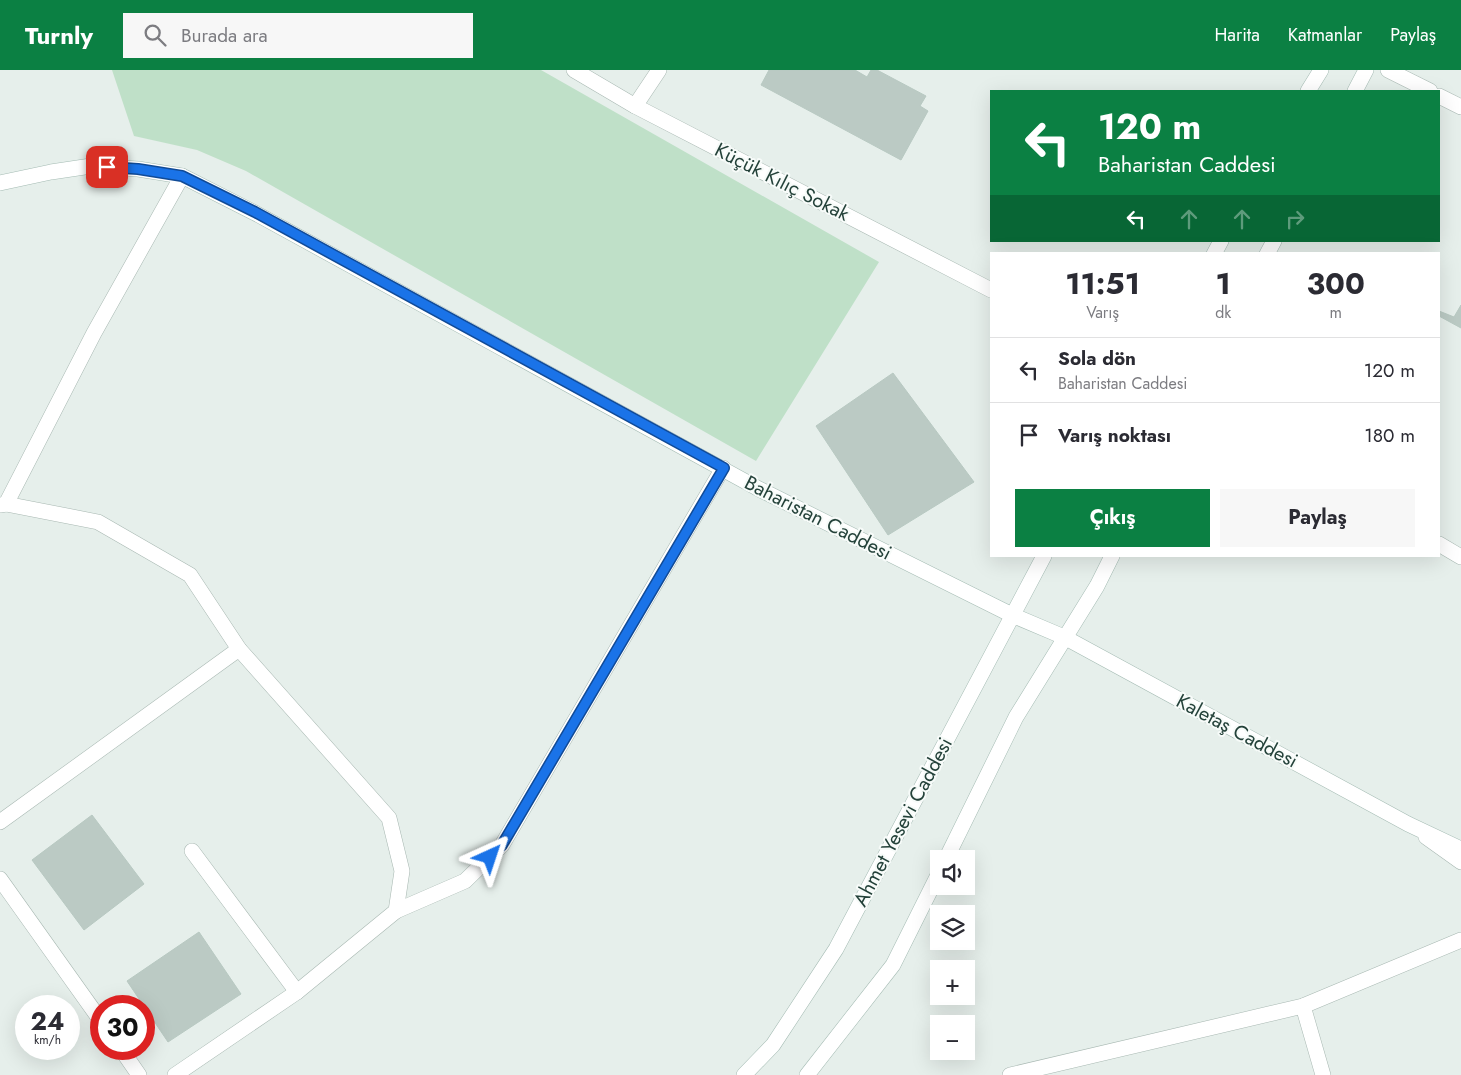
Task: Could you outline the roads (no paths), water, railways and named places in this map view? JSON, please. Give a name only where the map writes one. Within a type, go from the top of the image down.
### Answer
[{"type":"street","name":"Küçük Kılıç Sokak","points":[[574,70],[635,106],[990,289]]},
{"type":"street","points":[[635,106],[659,70]]},
{"type":"street","points":[[1309,90],[1321,70]]},
{"type":"street","points":[[1356,90],[1366,70]]},
{"type":"street","points":[[1388,70],[1428,90]]},
{"type":"street","points":[[1440,96],[1461,107]]},
{"type":"street","name":"Baharistan Caddesi","points":[[0,182],[91,166],[138,169],[182,176],[255,212],[724,468],[759,489],[1012,615]]},
{"type":"street","points":[[182,176],[94,333],[3,504],[98,522],[190,575],[239,648],[389,818],[402,871],[396,911]]},
{"type":"street","points":[[175,1075],[297,992],[396,911],[465,881],[502,845],[724,468]]},
{"type":"street","points":[[1440,545],[1461,557]]},
{"type":"street","name":"Ahmet Yesevi Caddesi","points":[[744,1075],[773,1045],[836,949],[1043,557]]},
{"type":"street","points":[[950,850],[1016,717],[1097,586],[1112,557]]},
{"type":"street","name":"Kaletaş Caddesi","points":[[1012,615],[1064,637],[1408,824],[1461,849]]},
{"type":"street","points":[[0,822],[239,648]]},
{"type":"street","points":[[1408,824],[1461,862]]},
{"type":"street","points":[[192,851],[297,992]]},
{"type":"street","points":[[0,879],[90,1006]]},
{"type":"street","points":[[807,1075],[893,965],[930,891]]},
{"type":"street","points":[[1010,1075],[1303,1006],[1461,940]]},
{"type":"street","points":[[1303,1006],[1323,1075]]},
{"type":"street","points":[[129,1060],[139,1075]]}]
